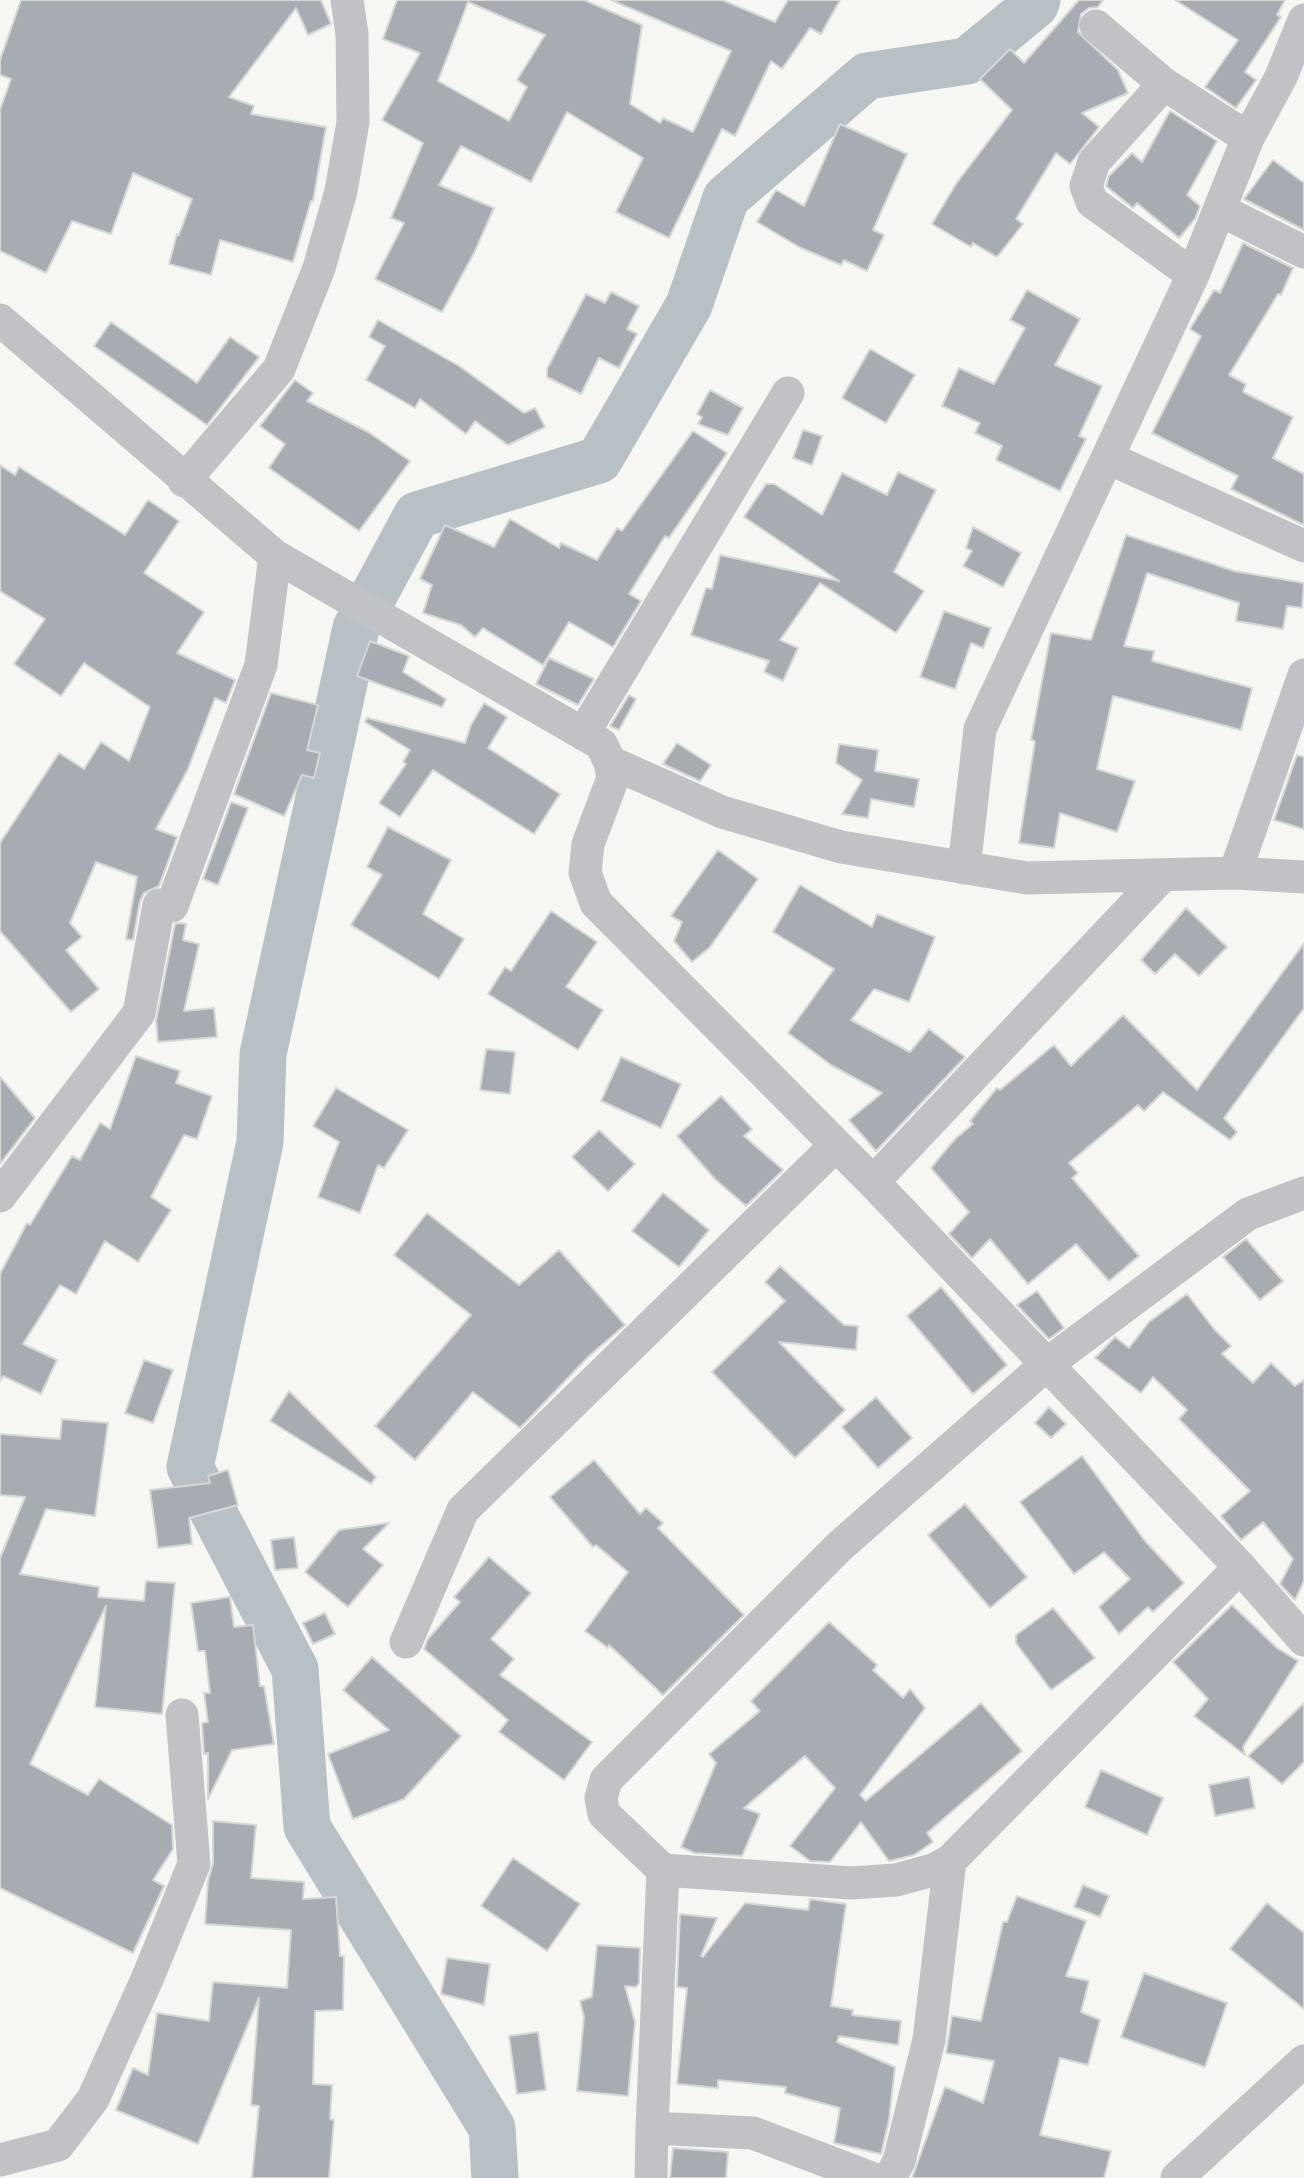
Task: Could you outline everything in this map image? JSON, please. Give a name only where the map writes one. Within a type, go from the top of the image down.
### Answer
[{"type":"street","points":[[184,481],[279,369],[319,268],[341,191],[353,122],[352,34],[347,0]]},
{"type":"street","points":[[964,868],[980,729],[1194,275],[1248,138],[1281,77],[1304,20]]},
{"type":"street","points":[[1096,26],[1164,84],[1248,138]]},
{"type":"street","points":[[1164,84],[1094,162],[1086,186],[1092,202],[1194,275]]},
{"type":"street","points":[[1220,210],[1304,252]]},
{"type":"street","points":[[0,320],[184,481],[288,564],[601,744],[610,762],[612,778],[588,844],[585,873],[596,903],[873,1182],[1240,1567],[1304,1640]]},
{"type":"street","points":[[583,734],[788,393]]},
{"type":"street","points":[[1108,458],[1304,546]]},
{"type":"street","points":[[0,1196],[139,1013],[159,905],[172,906],[261,665],[288,564]]},
{"type":"street","points":[[1235,873],[1304,675]]},
{"type":"street","points":[[610,762],[722,812],[828,844],[964,868],[1027,878],[1235,873],[1304,877]]},
{"type":"street","points":[[873,1182],[1163,875]]},
{"type":"street","points":[[406,1642],[463,1510],[836,1144]]},
{"type":"street","points":[[1240,1567],[943,1872],[896,1880],[851,1883],[663,1870],[604,1814],[601,1797],[606,1780],[840,1546],[1047,1364],[1248,1214],[1304,1193]]},
{"type":"street","points":[[0,2160],[58,2145],[93,2099],[148,1978],[194,1864],[182,1715]]},
{"type":"street","points":[[651,2178],[663,1870]]},
{"type":"street","points":[[890,2178],[899,2161],[929,2040],[943,1872]]},
{"type":"street","points":[[1177,2178],[1304,2061]]},
{"type":"street","points":[[652,2128],[753,2133],[871,2178]]},
{"type":"building","points":[[21,0],[321,0],[331,24],[308,35],[296,8],[229,97],[254,106],[251,114],[326,127],[313,201],[293,262],[220,240],[211,275],[169,264],[177,234],[179,235],[192,199],[133,173],[111,234],[72,221],[46,273],[0,251],[0,110],[11,79],[0,75],[0,60]]},
{"type":"building","points":[[397,0],[584,0],[642,25],[630,104],[660,123],[663,118],[693,132],[731,51],[611,0],[722,0],[775,22],[788,0],[840,0],[821,34],[810,28],[782,69],[771,61],[735,136],[722,129],[669,238],[616,212],[643,158],[567,112],[531,182],[461,146],[439,185],[494,208],[474,253],[442,312],[375,279],[404,223],[391,218],[423,143],[382,120],[420,53],[383,39]],"holes":[[[468,2],[545,35],[517,80],[527,87],[509,121],[438,81]]]},
{"type":"building","points":[[1079,0],[1103,0],[1098,7],[1089,8],[1081,14],[1078,32],[1118,70],[1128,93],[1082,113],[1099,127],[1070,164],[1056,153],[1016,219],[1023,224],[997,257],[973,243],[971,247],[932,224],[956,184],[1012,110],[980,79],[1010,49],[1024,63]]},
{"type":"building","points":[[1175,0],[1285,0],[1277,15],[1281,17],[1245,72],[1256,80],[1236,108],[1205,87],[1238,40]]},
{"type":"building","points":[[1170,111],[1217,141],[1187,195],[1200,206],[1195,219],[1179,238],[1137,203],[1133,208],[1106,186],[1109,176],[1132,153],[1142,162]]},
{"type":"building","points":[[840,124],[907,154],[873,230],[884,235],[867,271],[844,260],[841,265],[801,248],[757,222],[776,190],[804,206]]},
{"type":"building","points":[[1273,160],[1304,183],[1304,230],[1244,199]]},
{"type":"building","points":[[1243,243],[1293,268],[1281,295],[1278,294],[1229,375],[1246,384],[1243,392],[1293,417],[1273,458],[1304,474],[1304,525],[1231,489],[1238,476],[1152,433],[1201,336],[1190,329],[1214,290],[1220,293]]},
{"type":"building","points":[[1027,290],[1080,319],[1055,365],[1102,386],[1079,436],[1086,439],[1060,491],[996,460],[1002,446],[975,433],[980,423],[942,406],[959,368],[994,384],[1025,328],[1010,320]]},
{"type":"building","points":[[611,292],[639,306],[627,329],[637,334],[619,368],[599,358],[581,394],[547,377],[547,369],[586,294],[605,303]]},
{"type":"building","points":[[378,320],[459,366],[524,413],[535,408],[545,427],[508,445],[475,421],[466,434],[420,399],[415,408],[366,380],[385,346],[369,337]]},
{"type":"building","points":[[111,322],[197,383],[230,337],[259,357],[207,425],[94,346]]},
{"type":"building","points":[[870,349],[915,375],[886,423],[842,398]]},
{"type":"building","points":[[295,380],[313,393],[307,401],[368,432],[410,461],[359,531],[269,468],[285,444],[260,426]]},
{"type":"building","points":[[710,390],[743,408],[728,435],[698,424],[702,417],[697,414]]},
{"type":"building","points":[[803,430],[822,436],[812,465],[793,458]]},
{"type":"building","points":[[693,431],[727,453],[669,538],[665,536],[629,594],[641,601],[613,647],[569,622],[543,665],[483,628],[475,637],[461,625],[423,613],[432,585],[420,579],[445,525],[494,547],[510,519],[559,548],[561,543],[597,560],[617,528],[622,531]]},
{"type":"building","points":[[0,465],[15,475],[19,467],[125,535],[148,500],[179,521],[144,573],[204,612],[177,653],[235,680],[226,703],[215,698],[188,769],[156,829],[177,837],[159,886],[144,893],[140,901],[133,940],[126,939],[137,877],[96,862],[70,923],[82,937],[66,950],[99,989],[71,1012],[0,931],[0,843],[59,753],[84,769],[101,742],[129,761],[150,707],[84,663],[61,696],[14,664],[45,619],[0,591]]},
{"type":"building","points":[[898,472],[936,490],[894,572],[924,591],[896,633],[820,583],[780,640],[798,648],[783,681],[764,672],[769,661],[691,635],[706,588],[712,589],[720,555],[839,581],[744,517],[766,484],[774,484],[822,515],[842,473],[887,495]]},
{"type":"building","points":[[973,527],[1021,553],[1003,587],[963,566],[972,551],[966,548]]},
{"type":"building","points":[[1126,535],[1234,571],[1304,583],[1302,608],[1287,606],[1283,629],[1236,621],[1239,603],[1147,573],[1124,646],[1154,651],[1152,661],[1252,688],[1241,730],[1113,696],[1097,769],[1135,781],[1117,832],[1060,813],[1054,848],[1019,843],[1035,741],[1031,740],[1051,633],[1091,640]]},
{"type":"building","points":[[944,611],[991,628],[983,648],[971,643],[955,689],[920,677]]},
{"type":"building","points":[[370,641],[409,656],[403,672],[446,699],[442,707],[357,676]]},
{"type":"building","points":[[549,658],[594,679],[578,705],[536,684]]},
{"type":"building","points":[[271,693],[318,705],[307,750],[320,753],[314,778],[302,775],[284,816],[234,794]]},
{"type":"building","points":[[629,695],[636,699],[619,730],[610,726]]},
{"type":"building","points":[[484,703],[507,717],[488,748],[560,794],[534,834],[433,770],[400,817],[379,803],[406,764],[403,762],[410,750],[365,722],[367,718],[465,743],[471,725]]},
{"type":"building","points":[[677,743],[711,765],[700,781],[663,764]]},
{"type":"building","points":[[839,744],[878,750],[875,771],[919,779],[914,807],[871,799],[868,818],[842,814],[862,780],[836,763]]},
{"type":"building","points":[[1297,755],[1304,757],[1304,829],[1274,820]]},
{"type":"building","points":[[231,802],[248,808],[218,885],[203,879]]},
{"type":"building","points":[[388,827],[451,860],[423,914],[464,939],[439,979],[351,925],[382,875],[367,867]]},
{"type":"building","points":[[718,850],[758,879],[710,947],[692,962],[674,941],[682,922],[671,916]]},
{"type":"building","points":[[800,885],[872,927],[877,914],[935,937],[909,1002],[874,989],[851,1020],[910,1052],[929,1029],[965,1057],[876,1151],[849,1120],[882,1093],[831,1065],[788,1033],[834,969],[773,932]]},
{"type":"building","points":[[1186,908],[1227,947],[1199,976],[1175,954],[1155,974],[1141,960]]},
{"type":"building","points":[[551,911],[597,942],[566,987],[603,1010],[578,1050],[488,994],[505,967],[511,971]]},
{"type":"building","points":[[175,924],[186,924],[183,940],[199,944],[184,1011],[214,1008],[217,1037],[158,1042],[156,1021]]},
{"type":"building","points":[[1304,943],[1304,1008],[1224,1118],[1237,1132],[1230,1140],[1163,1092],[1144,1111],[1138,1105],[1069,1163],[1078,1173],[1072,1178],[1139,1256],[1109,1281],[1076,1244],[1028,1284],[990,1239],[972,1258],[949,1234],[969,1212],[931,1168],[955,1139],[973,1124],[970,1121],[997,1088],[1000,1090],[1054,1045],[1071,1066],[1123,1015],[1197,1090]]},
{"type":"building","points":[[486,1049],[515,1052],[510,1094],[480,1090]]},
{"type":"building","points":[[136,1056],[180,1071],[176,1083],[212,1096],[197,1139],[184,1135],[151,1197],[171,1210],[138,1262],[105,1241],[76,1294],[60,1285],[23,1344],[57,1360],[41,1394],[3,1376],[0,1381],[0,1274],[27,1223],[30,1225],[72,1156],[80,1160],[100,1123],[110,1129]]},
{"type":"building","points":[[621,1057],[681,1084],[661,1128],[601,1101]]},
{"type":"building","points":[[0,1077],[35,1118],[0,1164]]},
{"type":"building","points":[[336,1088],[408,1130],[384,1168],[378,1165],[360,1213],[318,1197],[339,1142],[313,1126]]},
{"type":"building","points":[[721,1096],[752,1129],[744,1136],[783,1170],[746,1206],[715,1179],[677,1136]]},
{"type":"building","points":[[599,1130],[635,1164],[608,1191],[572,1157]]},
{"type":"building","points":[[663,1193],[709,1230],[679,1267],[632,1231]]},
{"type":"building","points":[[427,1213],[519,1285],[559,1250],[625,1325],[588,1357],[520,1428],[473,1392],[415,1460],[375,1426],[471,1315],[394,1255]]},
{"type":"building","points":[[1246,1239],[1283,1281],[1260,1300],[1223,1257]]},
{"type":"building","points":[[780,1266],[844,1325],[858,1326],[856,1350],[779,1342],[845,1410],[795,1458],[712,1372],[785,1301],[765,1282]]},
{"type":"building","points":[[941,1287],[1007,1365],[973,1394],[907,1316]]},
{"type":"building","points":[[1037,1291],[1064,1328],[1049,1339],[1017,1305]]},
{"type":"building","points":[[1187,1294],[1231,1346],[1222,1354],[1253,1383],[1271,1363],[1295,1386],[1304,1380],[1304,1581],[1295,1600],[1280,1584],[1293,1559],[1263,1522],[1241,1540],[1221,1516],[1250,1491],[1179,1419],[1187,1410],[1153,1377],[1141,1393],[1095,1358],[1115,1337],[1129,1348],[1149,1322]]},
{"type":"building","points":[[144,1360],[173,1370],[153,1423],[125,1413]]},
{"type":"building","points":[[289,1391],[376,1477],[371,1484],[270,1421]]},
{"type":"building","points":[[876,1397],[912,1438],[878,1468],[842,1427]]},
{"type":"building","points":[[1049,1407],[1066,1424],[1051,1438],[1035,1423]]},
{"type":"building","points":[[62,1419],[108,1423],[95,1516],[46,1509],[20,1574],[99,1587],[98,1597],[144,1601],[146,1581],[175,1583],[162,1714],[95,1707],[106,1606],[30,1764],[88,1795],[99,1779],[172,1825],[173,1849],[153,1880],[164,1886],[133,1953],[0,1888],[0,1558],[25,1497],[0,1495],[0,1434],[60,1439]]},
{"type":"building","points":[[1082,1456],[1145,1541],[1184,1583],[1153,1612],[1148,1607],[1119,1634],[1099,1607],[1130,1579],[1104,1552],[1074,1574],[1020,1502]]},
{"type":"building","points":[[594,1460],[640,1514],[646,1508],[663,1523],[658,1528],[744,1615],[663,1695],[609,1645],[608,1648],[585,1631],[628,1572],[596,1545],[593,1547],[550,1497]]},
{"type":"building","points":[[228,1470],[238,1505],[189,1518],[192,1544],[158,1548],[150,1490],[210,1483],[208,1476]]},
{"type":"building","points":[[965,1504],[1027,1577],[990,1608],[928,1535]]},
{"type":"building","points":[[389,1523],[363,1549],[383,1565],[348,1607],[305,1572],[339,1530]]},
{"type":"building","points":[[294,1537],[298,1568],[275,1570],[271,1540]]},
{"type":"building","points":[[489,1557],[531,1593],[491,1639],[514,1659],[500,1675],[592,1742],[564,1780],[499,1732],[508,1720],[424,1649],[428,1639],[460,1602],[454,1597]]},
{"type":"building","points":[[230,1597],[234,1627],[253,1625],[260,1686],[264,1686],[274,1744],[232,1750],[208,1799],[208,1753],[204,1754],[202,1723],[208,1722],[204,1693],[210,1693],[205,1651],[198,1651],[191,1603]]},
{"type":"building","points":[[1232,1605],[1277,1648],[1298,1661],[1243,1747],[1245,1755],[1194,1716],[1208,1699],[1173,1662]]},
{"type":"building","points":[[1053,1608],[1095,1658],[1051,1690],[1016,1643],[1016,1635]]},
{"type":"building","points":[[325,1613],[335,1634],[313,1644],[303,1623]]},
{"type":"building","points":[[829,1622],[877,1665],[873,1670],[903,1698],[910,1689],[925,1708],[860,1795],[866,1801],[981,1703],[1022,1751],[927,1833],[933,1842],[914,1855],[889,1861],[861,1822],[830,1862],[810,1861],[790,1846],[835,1788],[805,1756],[744,1808],[760,1814],[742,1856],[695,1853],[681,1847],[716,1763],[709,1754],[760,1711],[751,1701]]},
{"type":"building","points":[[372,1657],[461,1736],[404,1799],[353,1819],[328,1754],[389,1730],[343,1690]]},
{"type":"building","points":[[1304,1703],[1304,1762],[1282,1784],[1248,1756]]},
{"type":"building","points":[[1101,1770],[1163,1798],[1147,1835],[1085,1807]]},
{"type":"building","points":[[1249,1777],[1255,1808],[1215,1816],[1209,1785]]},
{"type":"building","points":[[213,1821],[256,1825],[251,1878],[304,1882],[303,1899],[336,1897],[340,1956],[344,1956],[343,2010],[315,2011],[313,2084],[332,2085],[330,2119],[334,2120],[329,2178],[252,2178],[259,2106],[251,2105],[259,1998],[198,2144],[116,2110],[133,2068],[148,2075],[157,2013],[209,2021],[213,1982],[287,1988],[291,1930],[205,1924],[208,1881],[213,1863]]},
{"type":"building","points":[[513,1858],[580,1904],[547,1951],[481,1906]]},
{"type":"building","points":[[1083,1885],[1109,1896],[1100,1917],[1074,1907]]},
{"type":"building","points":[[1017,1896],[1086,1921],[1066,1976],[1089,1981],[1081,2012],[1100,2020],[1088,2065],[1060,2058],[1040,2135],[1111,2151],[1104,2178],[912,2178],[945,2087],[983,2103],[994,2061],[946,2053],[952,2016],[981,2021],[1003,1922],[1007,1922]]},
{"type":"building","points":[[810,1899],[846,1904],[831,2006],[853,2010],[852,2015],[901,2021],[898,2045],[839,2036],[837,2042],[895,2067],[889,2120],[881,2154],[834,2143],[840,2108],[785,2093],[786,2087],[718,2080],[718,2088],[677,2084],[687,1988],[677,1987],[680,1914],[717,1918],[701,1956],[703,1957],[745,1903],[808,1910]]},
{"type":"building","points":[[1267,1903],[1304,1933],[1304,2009],[1230,1949]]},
{"type":"building","points":[[597,1945],[640,1948],[639,1983],[636,1987],[625,1986],[635,2022],[628,2096],[577,2091],[584,2017],[580,2001],[592,1997]]},
{"type":"building","points":[[447,1958],[490,1964],[484,2005],[441,1994]]},
{"type":"building","points":[[1144,1973],[1227,2003],[1205,2067],[1121,2037]]},
{"type":"building","points":[[538,2032],[546,2090],[517,2094],[509,2036]]},
{"type":"building","points":[[673,2148],[728,2152],[726,2178],[670,2178]]},
{"type":"waterway","points":[[495,2178],[492,2128],[307,1827],[295,1669],[190,1467],[260,1142],[263,1054],[356,628],[417,515],[599,460],[689,305],[726,198],[867,76],[967,61],[1035,5],[1037,0]]}]
